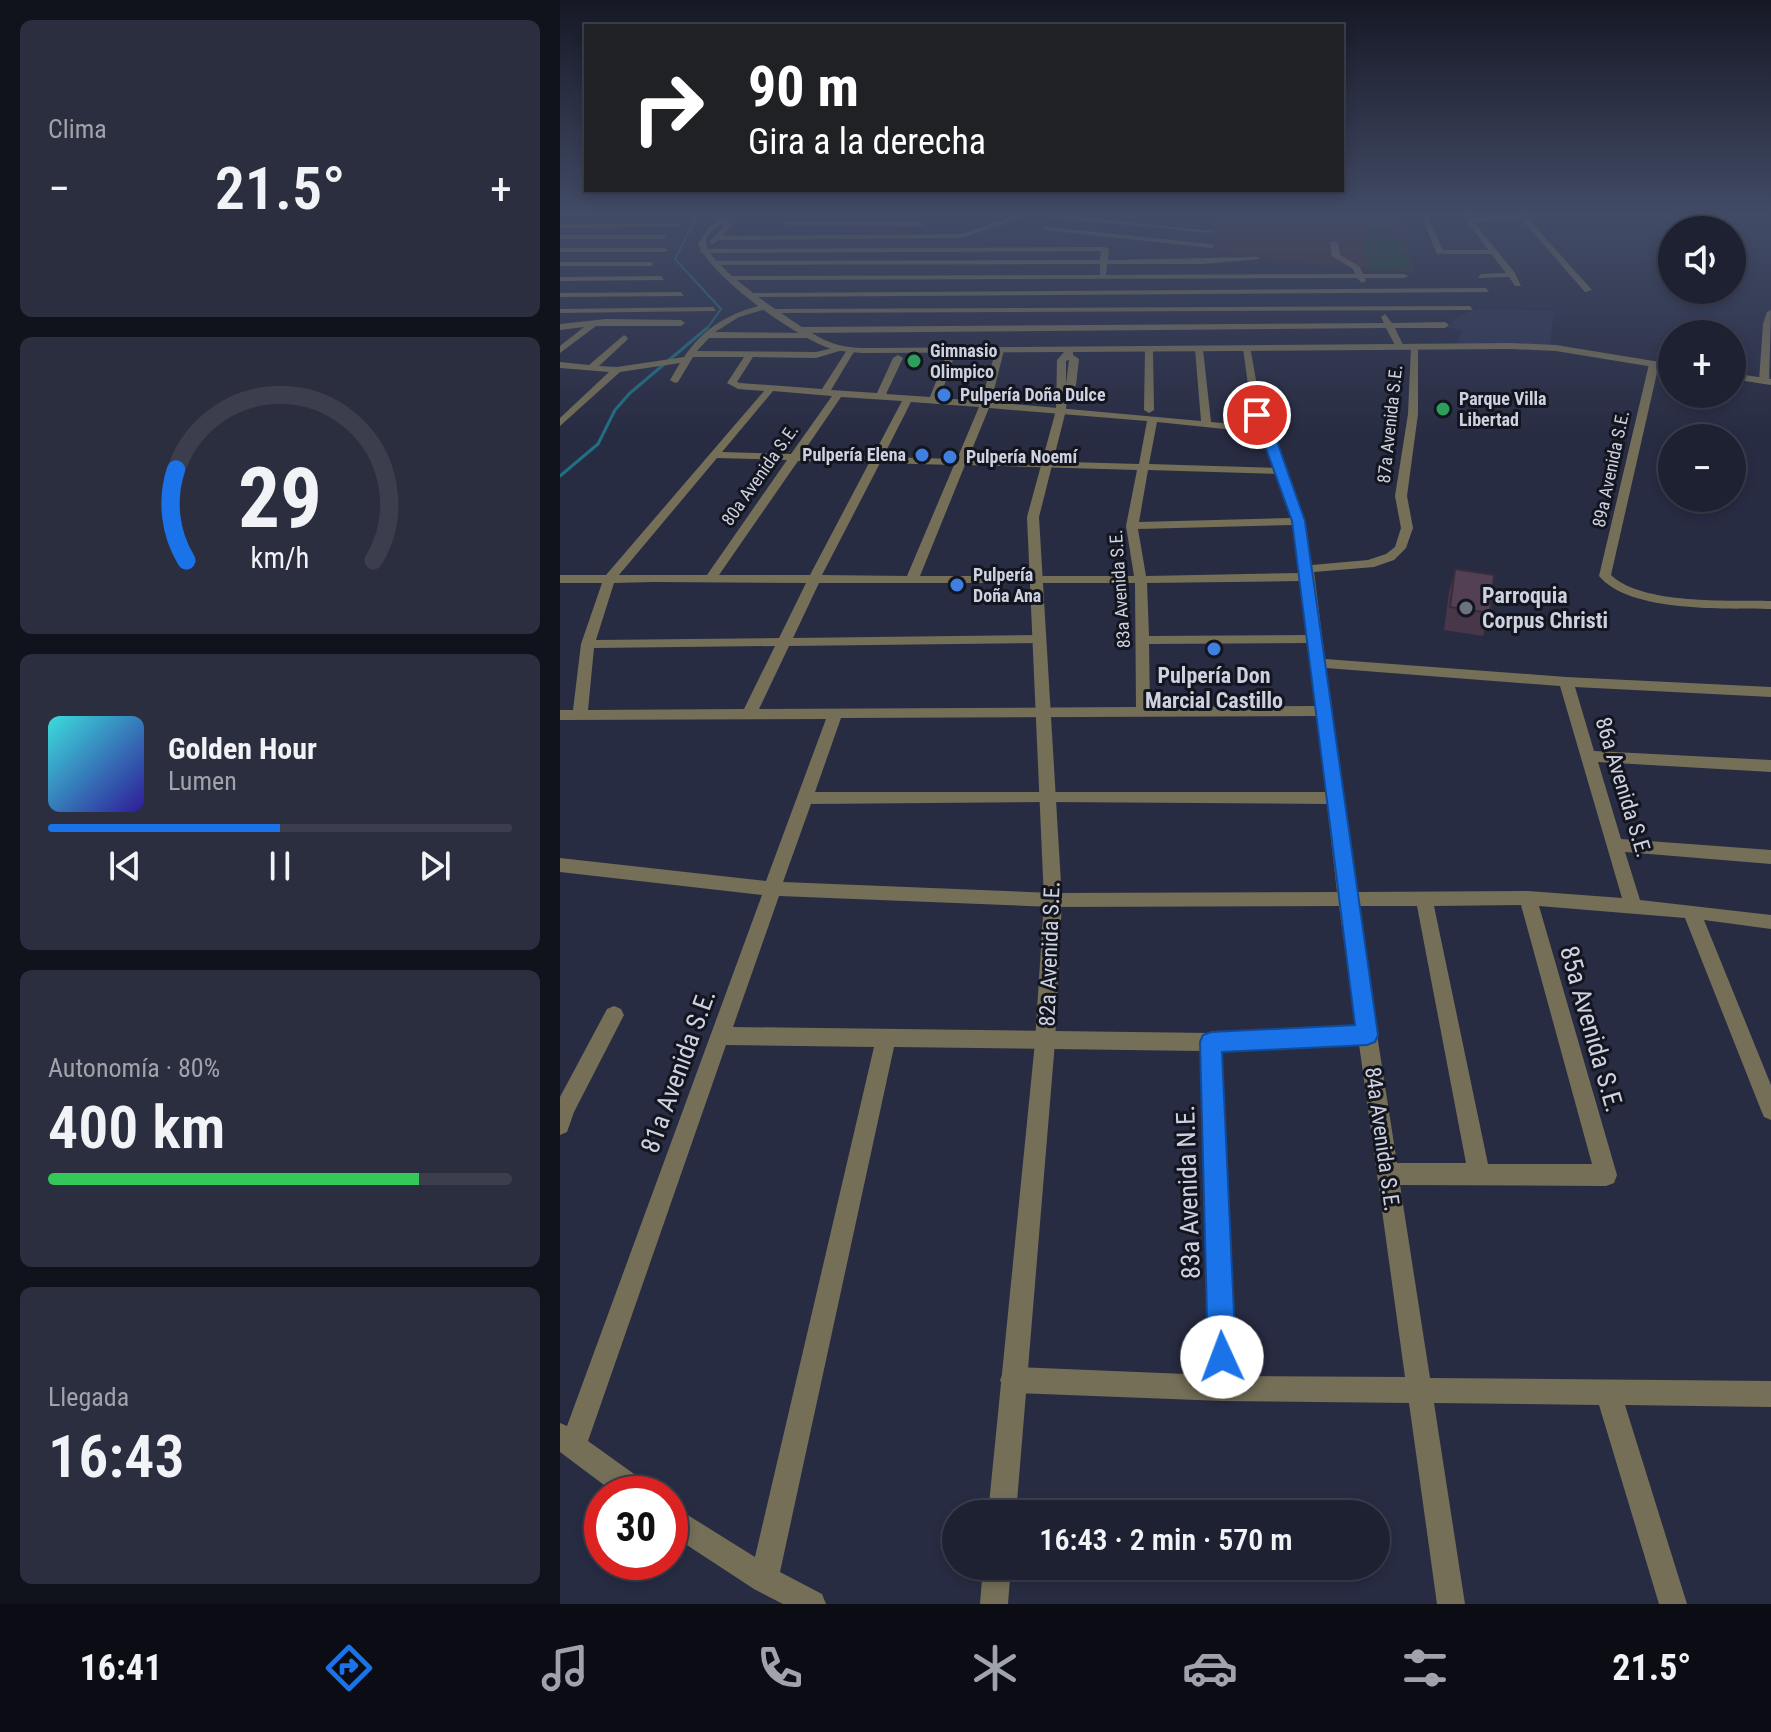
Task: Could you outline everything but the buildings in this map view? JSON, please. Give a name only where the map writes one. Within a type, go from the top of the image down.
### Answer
[{"type":"street","points":[[560,350],[592,326],[632,287]]},
{"type":"street","points":[[742,287],[805,333],[846,349],[863,351],[1068,353],[1149,349],[1556,348],[1658,365]]},
{"type":"street","points":[[863,351],[893,287]]},
{"type":"street","points":[[981,350],[999,287]]},
{"type":"street","points":[[1097,350],[1102,287]]},
{"type":"street","points":[[1205,287],[1213,349]]},
{"type":"street","points":[[1365,287],[1379,304],[1400,347]]},
{"type":"street","points":[[1585,287],[1588,290]]},
{"type":"street","points":[[753,295],[1486,290]]},
{"type":"street","points":[[560,295],[681,294]]},
{"type":"street","points":[[675,380],[688,357],[718,323],[731,315],[770,308],[882,311],[1379,304],[1470,308]]},
{"type":"street","points":[[560,311],[713,309]]},
{"type":"street","points":[[1746,378],[1767,382],[1767,324],[1771,312]]},
{"type":"street","points":[[560,327],[592,326],[606,322],[681,323]]},
{"type":"street","points":[[708,335],[873,329],[1445,325]]},
{"type":"street","points":[[591,368],[624,338]]},
{"type":"street","name":"87a Avenida S.E.","points":[[1306,573],[1370,564],[1390,557],[1400,548],[1407,528],[1401,496],[1413,414],[1415,347]]},
{"type":"street","name":"84a Avenida S.E.","points":[[1247,348],[1257,415],[1267,430],[1283,471],[1298,521],[1347,899],[1451,1604]]},
{"type":"street","points":[[560,365],[617,370],[688,357],[816,355],[846,349]]},
{"type":"street","points":[[826,391],[846,349]]},
{"type":"street","name":"83a Avenida S.E.","points":[[1143,712],[1141,581],[1132,526],[1151,414],[1149,349]]},
{"type":"street","points":[[1199,349],[1206,424]]},
{"type":"street","points":[[912,579],[985,405],[1000,350]]},
{"type":"street","points":[[934,401],[952,351]]},
{"type":"street","name":"82a Avenida S.E.","points":[[1003,1500],[1045,1042],[1053,900],[1033,517],[1062,403],[1071,385],[1074,359],[1068,353]]},
{"type":"street","points":[[749,356],[732,383],[738,386],[985,405],[1062,403],[1267,430]]},
{"type":"street","points":[[880,397],[898,358]]},
{"type":"street","name":"89a Avenida S.E.","points":[[1654,364],[1625,483],[1605,576],[1607,582],[1620,589],[1669,600],[1771,605]]},
{"type":"street","points":[[560,423],[617,370]]},
{"type":"street","points":[[580,715],[588,644],[609,579],[772,387]]},
{"type":"street","name":"80a Avenida S.E.","points":[[711,578],[839,393]]},
{"type":"street","points":[[749,714],[815,577],[908,399]]},
{"type":"street","points":[[560,407],[576,408]]},
{"type":"street","points":[[712,455],[1283,471]]},
{"type":"street","points":[[1132,526],[1298,521]]},
{"type":"street","points":[[560,579],[815,577],[1141,581],[1306,573]]},
{"type":"street","points":[[588,644],[1038,639]]},
{"type":"street","points":[[1143,640],[1314,639]]},
{"type":"street","points":[[1317,663],[1566,682],[1771,692]]},
{"type":"street","name":"86a Avenida S.E.","points":[[1566,682],[1633,906]]},
{"type":"street","points":[[560,715],[1323,711]]},
{"type":"street","name":"81a Avenida S.E.","points":[[566,1441],[721,1036],[835,714]]},
{"type":"street","points":[[1590,756],[1771,766]]},
{"type":"street","points":[[804,798],[1334,798]]},
{"type":"street","points":[[1617,845],[1771,857]]},
{"type":"street","points":[[560,865],[772,889],[1053,900],[1528,898],[1691,911],[1771,922]]},
{"type":"street","points":[[1388,1174],[1479,1174],[1424,898]]},
{"type":"street","name":"85a Avenida S.E.","points":[[1479,1174],[1606,1175],[1528,898]]},
{"type":"street","points":[[1691,911],[1771,1110]]},
{"type":"street","points":[[560,1125],[564,1110],[614,1015]]},
{"type":"street","points":[[721,1036],[1211,1042],[1367,1035]]},
{"type":"street","points":[[764,1579],[886,1039]]},
{"type":"street","name":"83a Avenida N.E.","points":[[1211,1042],[1223,1388]]},
{"type":"street","points":[[1013,1380],[1223,1388],[1771,1394]]},
{"type":"street","points":[[1608,1392],[1673,1604]]},
{"type":"street","points":[[566,1441],[614,1476]]},
{"type":"street","points":[[688,1530],[764,1579],[812,1604]]},
{"type":"street","points":[[994,1604],[996,1580]]},
{"type":"shaded area","points":[[1474,310],[1554,311],[1550,345],[1456,343],[1462,330],[1446,328],[1457,318]]},
{"type":"waterway","points":[[701,287],[721,309],[706,330]]},
{"type":"waterway","points":[[560,476],[598,444],[615,410],[630,393],[707,328]]},
{"type":"place","name":"Gimnasio Olimpico","points":[[914,361]]},
{"type":"place","name":"Pulpería Doña Dulce","points":[[944,395]]},
{"type":"place","name":"Parque Villa Libertad","points":[[1443,409]]},
{"type":"place","name":"Pulpería Elena","points":[[922,455]]},
{"type":"place","name":"Pulpería Noemí","points":[[950,457]]},
{"type":"place","name":"Pulpería Doña Ana","points":[[957,585]]},
{"type":"place","name":"Parroquia Corpus Christi","points":[[1466,608]]},
{"type":"place","name":"Pulpería Don Marcial Castillo","points":[[1214,649]]},
{"type":"route","points":[[1222,1357],[1211,1042],[1367,1035],[1347,899],[1307,569],[1298,521],[1283,471],[1267,430],[1257,415]]}]
